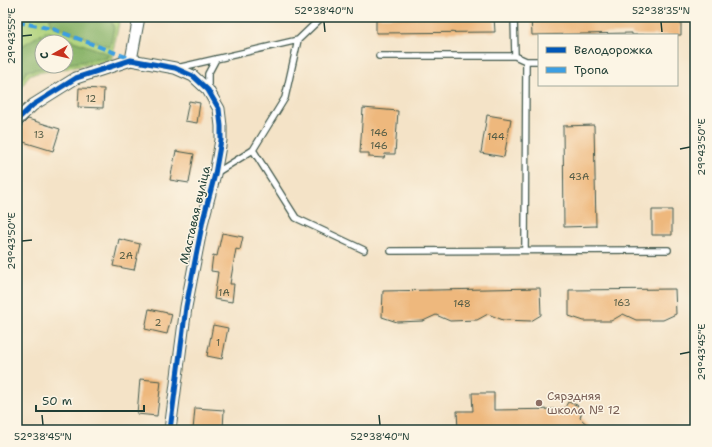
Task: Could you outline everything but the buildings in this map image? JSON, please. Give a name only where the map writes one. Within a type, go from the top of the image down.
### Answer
[{"type":"street","points":[[17,120],[33,105],[76,78],[132,60],[139,17]]},
{"type":"street","name":"Маставая вуліца","points":[[132,60],[175,68],[193,76],[208,90],[219,109],[221,126],[221,140],[215,174],[203,220],[186,307],[170,430]]},
{"type":"lane","points":[[175,68],[298,40],[322,17]]},
{"type":"lane","points":[[514,17],[515,56]]},
{"type":"lane","points":[[215,174],[253,150],[285,98],[298,40]]},
{"type":"lane","points":[[379,56],[515,56],[526,61],[538,61]]},
{"type":"lane","points":[[208,90],[208,74],[216,59]]},
{"type":"lane","points":[[525,250],[526,61]]},
{"type":"lane","points":[[253,150],[296,218],[364,250]]},
{"type":"lane","points":[[391,251],[668,250]]},
{"type":"green space","points":[[17,17],[120,17],[111,61],[74,67],[74,34],[34,34],[34,73],[30,74],[17,94]]},
{"type":"green space","points":[[50,17],[110,17],[114,28],[110,47],[50,24]]},
{"type":"green space","points":[[46,31],[54,34],[41,34]]},
{"type":"green space","points":[[34,38],[34,70],[27,71],[17,86],[17,49]]},
{"type":"green space","points":[[74,41],[109,54],[107,58],[74,63]]},
{"type":"marked path","points":[[17,22],[53,29],[131,59]]},
{"type":"cycle path","points":[[17,120],[33,105],[76,78],[131,60],[175,68],[193,76],[208,90],[219,109],[221,140],[215,174],[203,220],[186,307],[170,430]]},
{"type":"place","name":"Сярэдняя школа № 12","points":[[539,403]]}]
